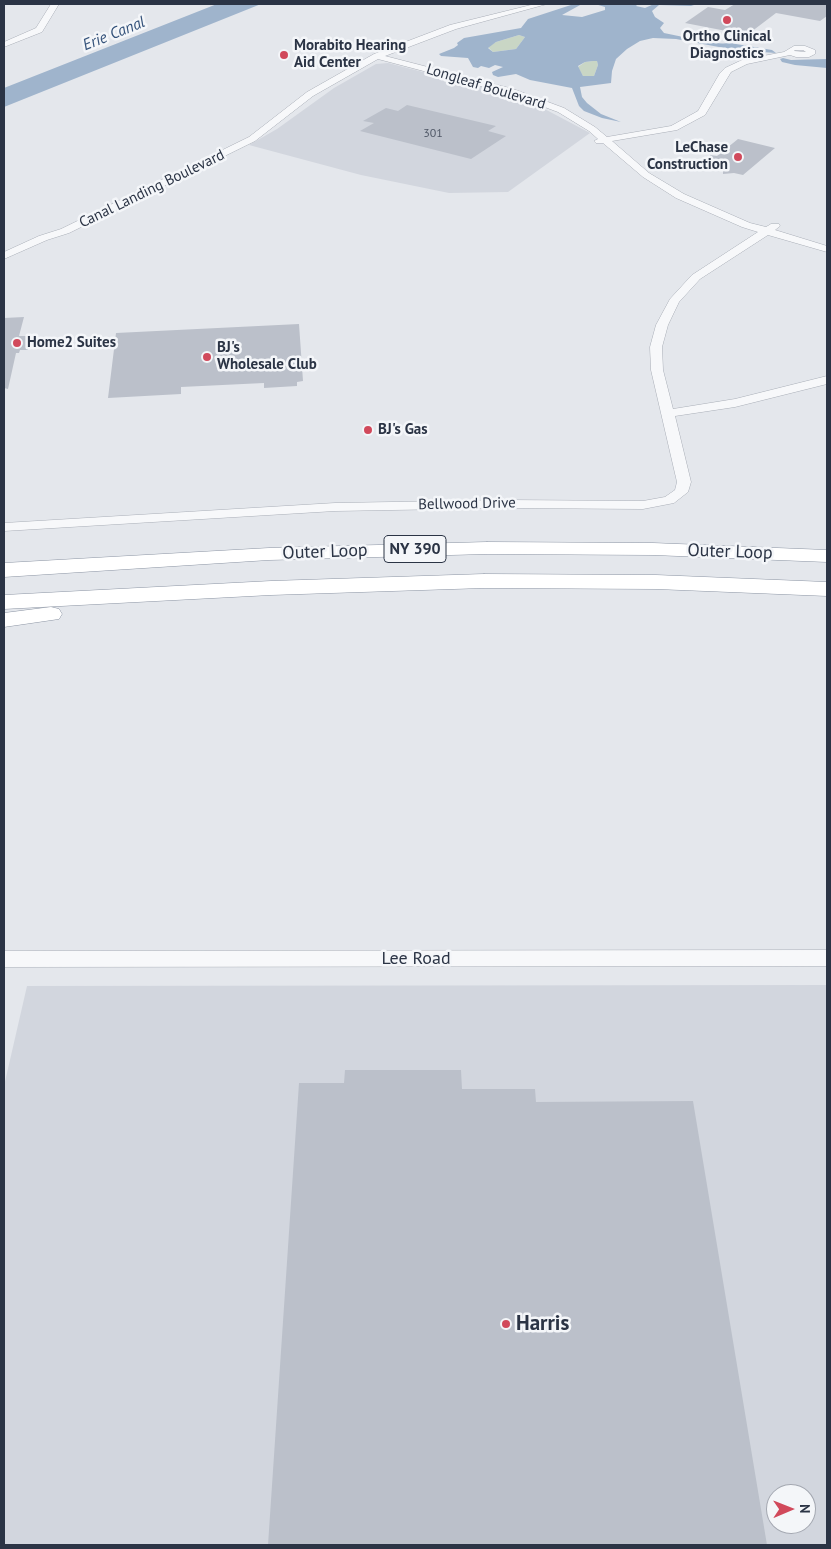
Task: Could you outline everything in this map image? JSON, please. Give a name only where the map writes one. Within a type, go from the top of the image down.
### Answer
[{"type":"highway","name":"Outer Loop","points":[[4,570],[277,554],[454,548],[653,549],[827,556]]},
{"type":"highway","name":"Outer Loop","points":[[4,602],[271,588],[527,581],[656,582],[827,589]]},
{"type":"highway","points":[[4,620],[271,588]]},
{"type":"street","points":[[4,45],[39,30],[55,4]]},
{"type":"street","name":"Canal Landing Boulevard","points":[[4,256],[42,238],[66,231],[252,140],[258,133],[310,94],[377,56],[453,27],[543,4]]},
{"type":"street","name":"Canal Landing Boulevard","points":[[419,40],[552,4]]},
{"type":"street","points":[[601,141],[674,128],[702,113],[728,70],[745,62],[790,53]]},
{"type":"street","name":"Longleaf Boulevard","points":[[377,56],[502,88],[561,110],[585,124],[601,141],[641,172],[674,193],[720,215],[770,229],[827,249]]},
{"type":"street","name":"Bellwood Drive","points":[[4,527],[346,507],[442,504],[658,504],[678,495],[684,482],[658,376],[656,358],[658,336],[667,313],[678,296],[696,277],[770,229]]},
{"type":"street","points":[[667,413],[728,405],[827,380]]},
{"type":"street","name":"Lee Road","points":[[4,959],[827,958]]},
{"type":"shaded area","points":[[388,63],[489,89],[537,105],[590,133],[508,192],[449,193],[361,175],[249,145],[277,129],[334,88],[376,64]]},
{"type":"shaded area","points":[[827,985],[827,1545],[4,1545],[4,1086],[27,986]]},
{"type":"green space","points":[[519,35],[525,37],[516,49],[493,52],[488,47],[496,42]]},
{"type":"green space","points":[[597,61],[598,65],[594,76],[583,76],[578,67],[585,62]]},
{"type":"water","points":[[217,4],[261,4],[4,107],[4,88]]},
{"type":"water","points":[[574,4],[582,4],[562,15],[582,17],[605,10],[605,7],[595,4],[638,4],[636,6],[645,8],[654,4],[697,4],[691,6],[659,5],[652,11],[655,17],[664,23],[660,28],[664,33],[717,44],[730,43],[772,50],[776,53],[735,50],[676,39],[653,38],[640,41],[616,59],[611,83],[580,87],[582,97],[587,103],[601,114],[621,122],[602,118],[584,111],[579,106],[572,88],[530,80],[516,74],[498,77],[493,75],[492,72],[503,67],[495,65],[489,68],[473,67],[468,58],[441,56],[439,54],[454,48],[464,38],[521,28],[528,19]],"holes":[[[519,35],[525,37],[516,49],[493,52],[488,48],[496,42]],[[597,61],[598,65],[594,76],[583,76],[578,66],[585,62]]]},
{"type":"water","points":[[780,59],[791,60],[827,59],[827,68],[795,65],[782,62]]},
{"type":"building","name":"Ortho Clinical Diagnostics","points":[[735,4],[827,4],[827,16],[820,21],[776,13],[747,35],[685,23],[708,7],[725,10]]},
{"type":"building","points":[[407,105],[496,126],[488,131],[506,136],[471,159],[360,131],[374,123],[363,121],[386,108],[398,111]]},
{"type":"building","name":"LeChase Construction","points":[[738,139],[775,148],[743,175],[734,173],[723,174],[723,171],[710,168],[710,155],[717,156]]},
{"type":"building","name":"Home2 Suites","points":[[24,317],[19,336],[31,336],[28,350],[20,350],[19,353],[16,353],[8,389],[4,388],[4,318]]},
{"type":"building","name":"BJ's Wholesale Club","points":[[299,324],[303,381],[297,382],[297,386],[264,388],[264,383],[181,387],[181,394],[108,398],[116,333]]},
{"type":"building","name":"Harris","points":[[345,1070],[461,1070],[462,1089],[535,1089],[536,1102],[693,1101],[767,1545],[268,1545],[299,1083],[344,1083]]},
{"type":"waterway","points":[[674,37],[723,45]]},
{"type":"place","name":"Ortho Clinical Diagnostics","points":[[727,20]]},
{"type":"place","name":"Morabito Hearing Aid Center","points":[[284,55]]},
{"type":"place","name":"LeChase Construction","points":[[738,157]]},
{"type":"place","name":"Home2 Suites","points":[[17,343]]},
{"type":"place","name":"BJ's Wholesale Club","points":[[207,357]]},
{"type":"place","name":"BJ's Gas","points":[[368,430]]},
{"type":"place","name":"Harris","points":[[506,1324]]},
{"type":"water label","name":"Erie Canal","points":[[114,34]]}]
